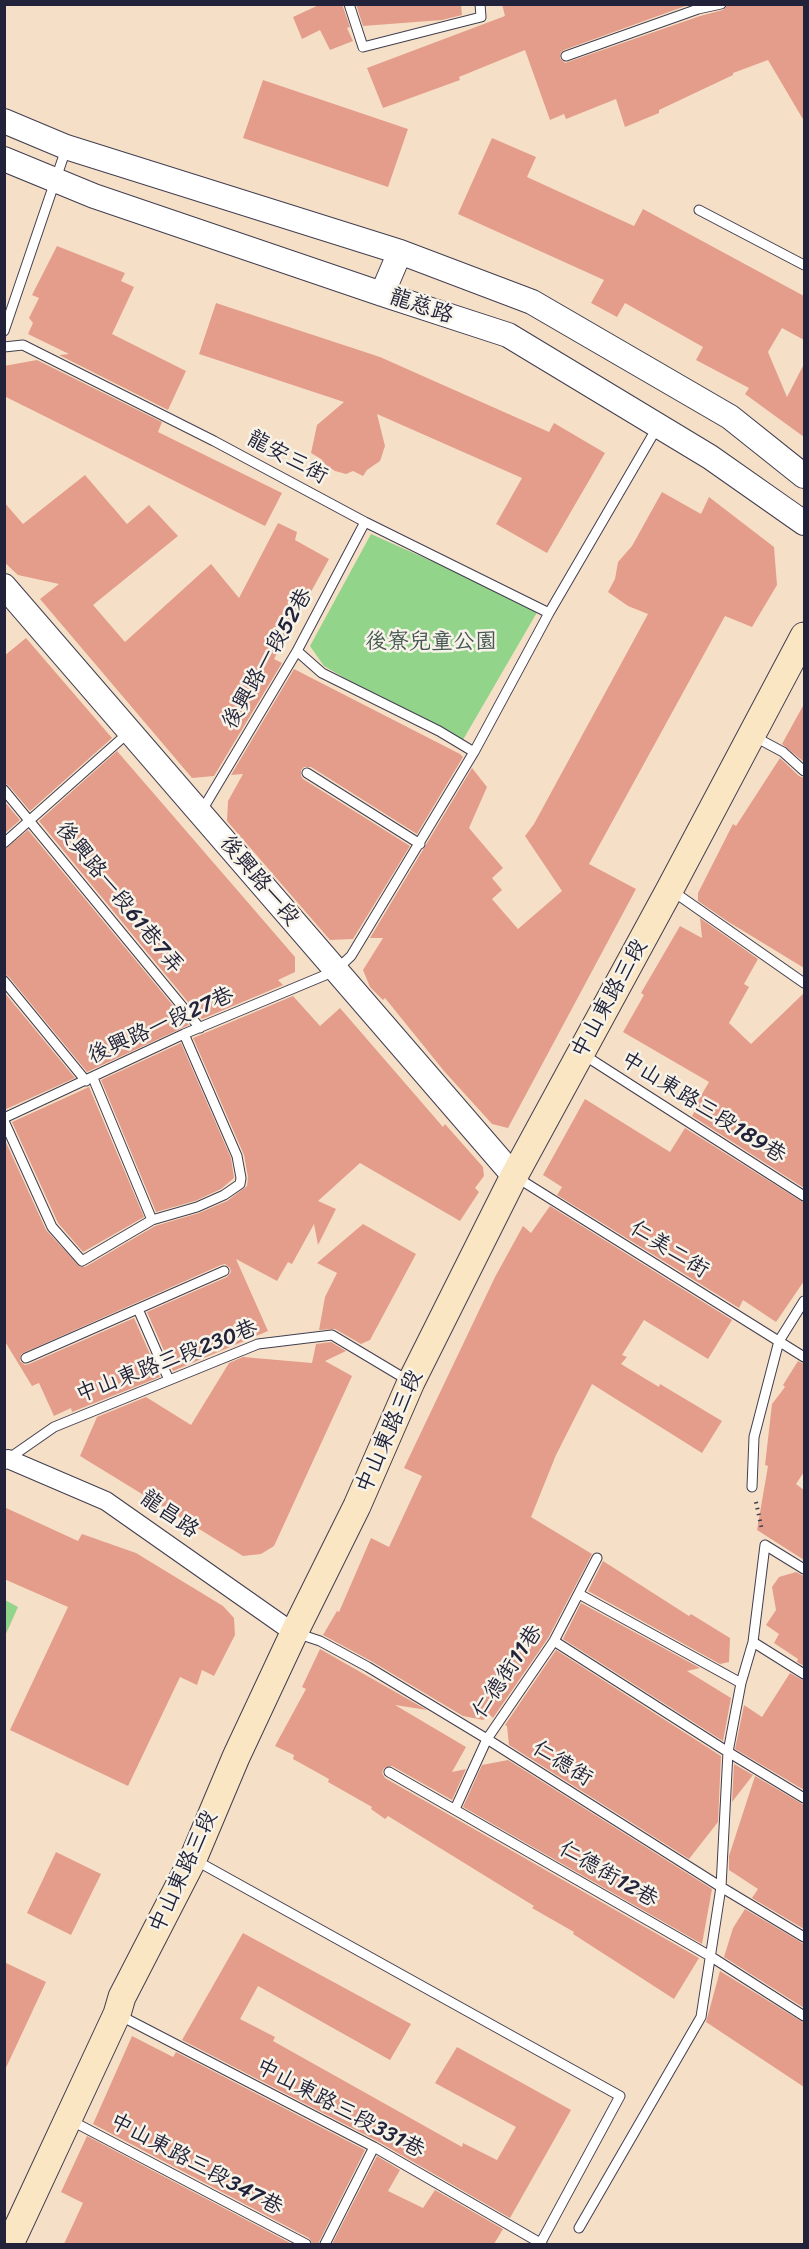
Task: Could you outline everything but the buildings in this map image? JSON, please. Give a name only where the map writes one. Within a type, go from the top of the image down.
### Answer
[{"type":"main road","name":"中山東路三段","points":[[10,2244],[117,2014],[122,1997],[193,1859],[236,1757],[357,1506],[411,1382],[514,1176],[804,636]]},
{"type":"street","name":"龍慈路","points":[[4,121],[66,147],[400,252],[532,302],[730,417],[804,476]]},
{"type":"street","name":"龍慈路","points":[[4,159],[94,196],[508,335],[710,457],[804,524]]},
{"type":"street","points":[[382,294],[400,252]]},
{"type":"street","name":"後興路一段","points":[[4,586],[514,1176]]},
{"type":"street","name":"龍昌路","points":[[6,1460],[106,1501],[294,1633]]},
{"type":"lane","points":[[349,4],[363,47],[481,16],[480,4]]},
{"type":"lane","points":[[566,56],[698,9],[721,4]]},
{"type":"lane","points":[[4,331],[66,147]]},
{"type":"lane","points":[[699,210],[804,266]]},
{"type":"lane","name":"龍安三街","points":[[4,347],[23,345],[214,441],[365,522],[549,613]]},
{"type":"lane","points":[[335,971],[351,956],[420,844],[474,752],[549,613],[658,426]]},
{"type":"lane","name":"後興路一段52巷","points":[[201,814],[297,651],[365,522]]},
{"type":"lane","points":[[297,651],[322,673],[439,731],[474,752]]},
{"type":"lane","points":[[4,843],[129,732]]},
{"type":"lane","points":[[752,735],[783,752],[804,771]]},
{"type":"lane","points":[[308,773],[420,844]]},
{"type":"lane","name":"後興路一段61巷7弄","points":[[4,790],[200,1028]]},
{"type":"lane","points":[[670,889],[804,983]]},
{"type":"lane","name":"後興路一段27巷","points":[[4,1120],[184,1034],[335,971]]},
{"type":"lane","points":[[4,981],[89,1080],[152,1220]]},
{"type":"lane","points":[[4,1120],[52,1227],[82,1261],[152,1220],[197,1208],[225,1195],[240,1184],[237,1156],[184,1034]]},
{"type":"lane","name":"中山東路三段189巷","points":[[581,1053],[804,1196]]},
{"type":"lane","name":"仁美二街","points":[[514,1176],[804,1357]]},
{"type":"lane","points":[[26,1358],[224,1271]]},
{"type":"lane","points":[[752,1487],[754,1437],[779,1341],[804,1301]]},
{"type":"lane","points":[[138,1309],[169,1380]]},
{"type":"lane","name":"中山東路三段230巷","points":[[6,1460],[54,1427],[258,1344],[332,1335],[411,1382]]},
{"type":"lane","points":[[579,2228],[701,2017],[721,1887],[728,1752],[741,1683],[753,1642],[765,1545],[804,1569]]},
{"type":"lane","name":"仁德街11巷","points":[[455,1809],[487,1739],[554,1641],[597,1558]]},
{"type":"lane","points":[[579,1594],[741,1683]]},
{"type":"lane","name":"仁德街","points":[[294,1633],[320,1641],[349,1656],[487,1739],[804,1937]]},
{"type":"lane","points":[[554,1641],[804,1798]]},
{"type":"lane","points":[[753,1642],[804,1674]]},
{"type":"lane","name":"仁德街12巷","points":[[389,1772],[710,1956],[804,2016]]},
{"type":"lane","points":[[193,1859],[620,2096],[541,2244]]},
{"type":"lane","name":"中山東路三段331巷","points":[[117,2014],[374,2147],[541,2244]]},
{"type":"lane","name":"中山東路三段347巷","points":[[68,2119],[306,2244]]},
{"type":"lane","points":[[325,2244],[374,2147]]},
{"type":"path","points":[[752,1487],[765,1545]]},
{"type":"green space","name":"後寮兒童公園","points":[[371,534],[539,609],[460,745],[324,666],[310,646]]},
{"type":"green space","points":[[5,1600],[18,1607],[5,1636]]}]
